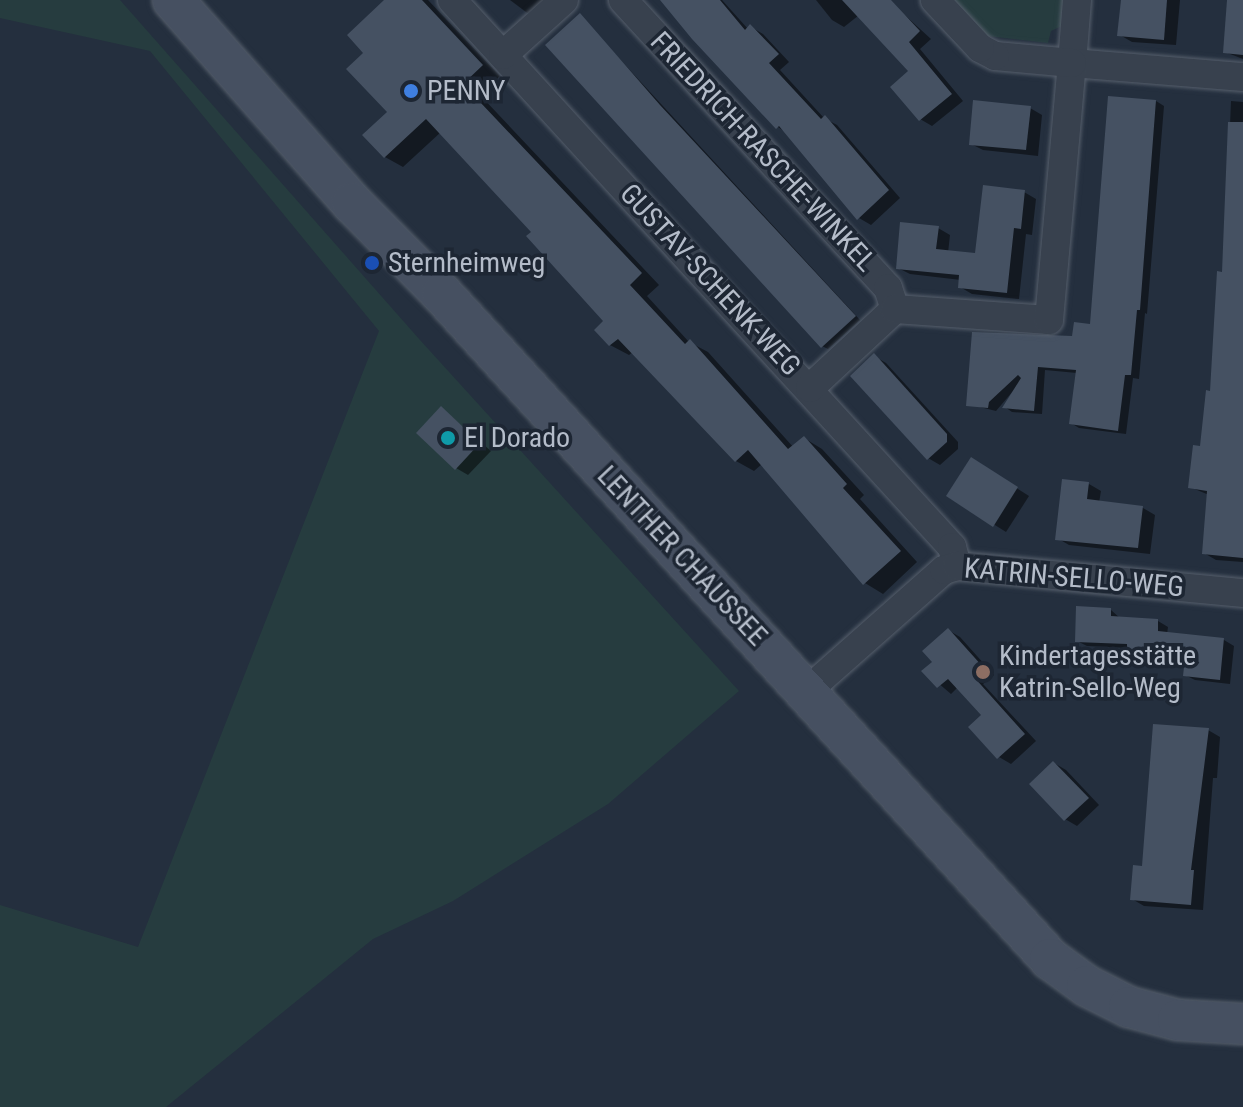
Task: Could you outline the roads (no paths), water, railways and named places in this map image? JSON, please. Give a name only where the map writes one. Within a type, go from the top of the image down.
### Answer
[{"type":"street","name":"LENTHER CHAUSSEE","points":[[173,0],[352,203],[442,294],[1050,959],[1087,986],[1129,1007],[1178,1020],[1243,1024]]},
{"type":"street","name":"GUSTAV-SCHENK-WEG","points":[[452,0],[810,388],[952,547],[957,566]]},
{"type":"street","points":[[503,55],[564,0]]},
{"type":"street","name":"FRIEDRICH-RASCHE-WINKEL","points":[[623,0],[888,288],[895,309]]},
{"type":"street","points":[[935,0],[980,48],[995,56],[1243,77]]},
{"type":"street","points":[[810,388],[895,309],[1049,320],[1077,0]]},
{"type":"street","name":"KATRIN-SELLO-WEG","points":[[807,691],[944,570],[957,566],[1243,593]]},
{"type":"place","name":"PENNY","points":[[411,91]]},
{"type":"place","name":"Sternheimweg","points":[[372,263]]},
{"type":"place","name":"El Dorado","points":[[448,438]]},
{"type":"place","name":"Kindertagesstätte Katrin-Sello-Weg","points":[[983,672]]}]
